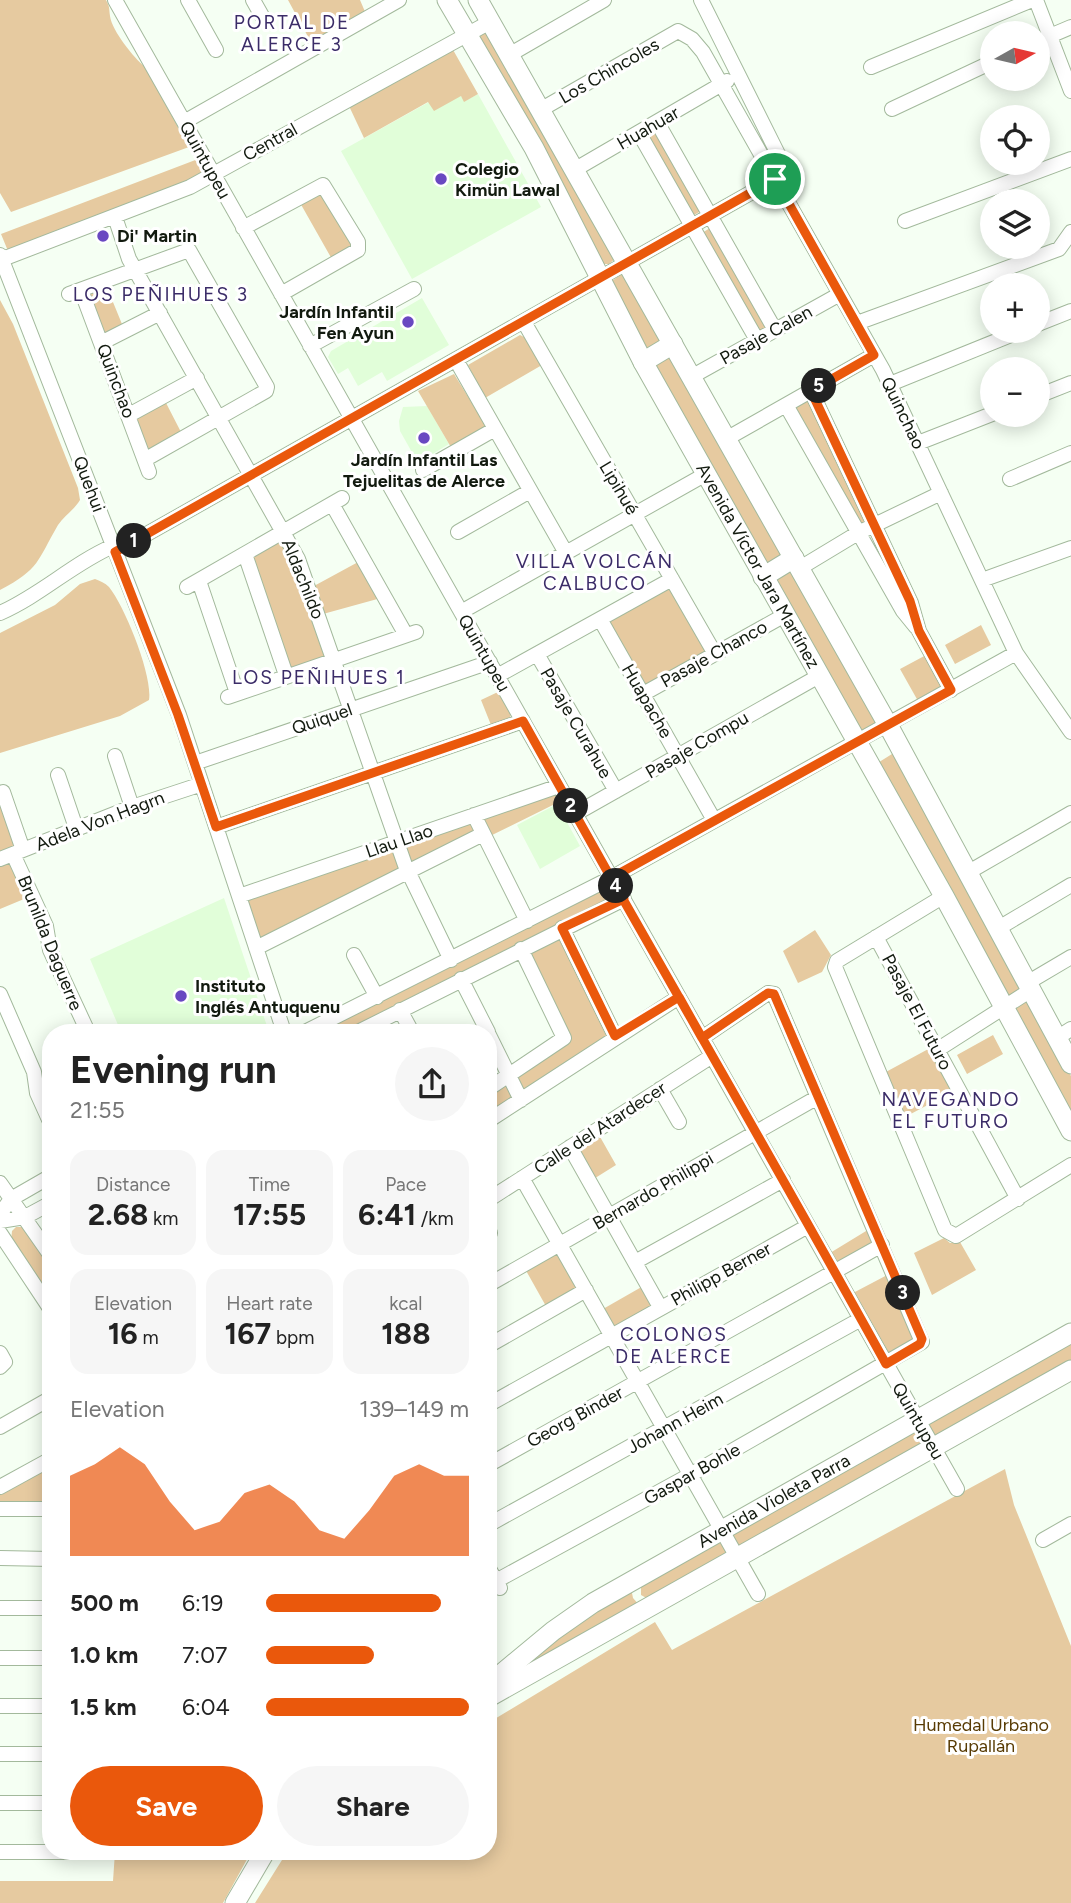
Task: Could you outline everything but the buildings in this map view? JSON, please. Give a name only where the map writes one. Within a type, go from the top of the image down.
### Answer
[{"type":"main road","name":"Avenida Víctor Jara Martínez","points":[[447,0],[534,148],[643,362],[944,896],[1071,1131]]},
{"type":"main road","name":"Avenida Víctor Jara Martínez","points":[[478,0],[888,725],[1029,986],[1064,1033],[1071,1064]]},
{"type":"main road","points":[[643,362],[673,344]]},
{"type":"main road","points":[[763,577],[797,563]]},
{"type":"main road","name":"Avenida Violeta Parra","points":[[497,1678],[578,1612],[1071,1333]]},
{"type":"main road","name":"Avenida Violeta Parra","points":[[497,1693],[561,1654],[658,1604],[1071,1370]]},
{"type":"main road","points":[[644,1575],[637,1586],[637,1597],[647,1604],[658,1604]]},
{"type":"main road","points":[[236,1903],[260,1860]]},
{"type":"street","name":"Quintupeu","points":[[115,0],[957,1489]]},
{"type":"street","points":[[188,0],[216,50]]},
{"type":"street","points":[[253,0],[262,16]]},
{"type":"street","points":[[366,0],[374,14]]},
{"type":"street","points":[[184,122],[399,0]]},
{"type":"street","points":[[509,55],[604,0]]},
{"type":"street","points":[[0,613],[25,602],[89,558],[114,549],[252,475],[775,179],[780,174],[781,160],[701,0]]},
{"type":"street","points":[[871,67],[1034,0],[1040,21]]},
{"type":"street","name":"Central","points":[[1,259],[190,187],[490,22]]},
{"type":"street","points":[[1050,36],[1071,27]]},
{"type":"street","name":"Quinchao","points":[[678,31],[692,39],[703,52],[857,323],[890,384],[1016,653],[1071,732]]},
{"type":"street","name":"Los Chincoles","points":[[540,110],[678,31]]},
{"type":"street","points":[[1050,50],[1071,91]]},
{"type":"street","points":[[892,108],[980,68]]},
{"type":"street","name":"Huahuar","points":[[574,170],[737,74]]},
{"type":"street","points":[[657,122],[775,330]]},
{"type":"street","points":[[639,133],[757,340]]},
{"type":"street","points":[[905,221],[1071,159]]},
{"type":"street","points":[[243,228],[323,185],[358,242],[358,250],[281,294]]},
{"type":"street","name":"Aldachildo","points":[[115,217],[121,242],[135,270],[298,559],[396,842],[451,960]]},
{"type":"street","points":[[857,323],[1059,249],[1071,232]]},
{"type":"street","points":[[135,270],[187,250],[197,262],[268,389],[219,418]]},
{"type":"street","name":"Quehui","points":[[1,259],[195,763],[281,1024]]},
{"type":"street","name":"Quinchao","points":[[135,270],[75,292],[102,343],[148,465],[219,418]]},
{"type":"street","points":[[310,346],[414,289]]},
{"type":"street","name":"Pasaje Calen","points":[[691,377],[840,294]]},
{"type":"street","points":[[1050,319],[1071,311]]},
{"type":"street","points":[[102,343],[160,313]]},
{"type":"street","name":"Lipihué","points":[[524,322],[715,654]]},
{"type":"street","points":[[890,384],[991,343]]},
{"type":"street","points":[[726,439],[874,355]]},
{"type":"street","points":[[456,360],[566,553]]},
{"type":"street","points":[[129,415],[197,378]]},
{"type":"street","points":[[1050,391],[1071,383]]},
{"type":"street","points":[[811,391],[910,601],[919,631]]},
{"type":"street","points":[[786,405],[951,690]]},
{"type":"street","points":[[918,443],[980,419]]},
{"type":"street","points":[[423,470],[495,429]]},
{"type":"street","points":[[1010,479],[1071,453]]},
{"type":"street","points":[[461,612],[706,474]]},
{"type":"street","points":[[458,532],[530,491]]},
{"type":"street","points":[[797,563],[941,493]]},
{"type":"street","points":[[337,501],[411,633],[232,695],[193,584],[285,533],[337,501]]},
{"type":"street","points":[[982,580],[1071,548]]},
{"type":"street","points":[[245,554],[286,675]]},
{"type":"street","points":[[497,676],[672,579]]},
{"type":"street","name":"Pasaje Chanco","points":[[643,694],[785,615]]},
{"type":"street","name":"Huapache","points":[[600,619],[714,820]]},
{"type":"street","points":[[322,1024],[611,878],[1016,653]]},
{"type":"street","name":"Pasaje Curahue","points":[[537,654],[616,791]]},
{"type":"street","name":"Quiquel","points":[[195,763],[490,663]]},
{"type":"street","name":"Pasaje Compu","points":[[575,814],[819,676]]},
{"type":"street","points":[[216,827],[523,721]]},
{"type":"street","points":[[115,756],[132,807]]},
{"type":"street","points":[[58,775],[76,828]]},
{"type":"street","name":"Adela Von Hagrn","points":[[12,854],[132,807],[202,784]]},
{"type":"street","name":"Llau Llao","points":[[239,896],[559,786]]},
{"type":"street","name":"Brunilda Daguerre","points":[[3,792],[12,854],[46,926],[50,950],[84,1024]]},
{"type":"street","points":[[967,873],[1071,813]]},
{"type":"street","points":[[474,815],[527,921]]},
{"type":"street","name":"Llau Llao","points":[[256,948],[483,834]]},
{"type":"street","points":[[997,929],[1071,885]]},
{"type":"street","points":[[944,896],[837,961],[835,971],[946,1230],[956,1236],[1071,1165]]},
{"type":"street","points":[[373,1024],[624,899]]},
{"type":"street","points":[[562,928],[615,1036]]},
{"type":"street","name":"Pasaje El Futuro","points":[[876,937],[1018,1199]]},
{"type":"street","points":[[497,1083],[564,1038],[521,949]]},
{"type":"street","points":[[354,955],[377,998]]},
{"type":"street","points":[[937,1050],[1005,1008],[1029,986],[1071,957]]},
{"type":"street","points":[[461,979],[484,1024]]},
{"type":"street","points":[[702,1038],[771,992],[882,1245]]},
{"type":"street","points":[[0,994],[34,1072],[37,1093],[42,1104]]},
{"type":"street","points":[[497,1115],[614,1041],[615,1036],[679,997]]},
{"type":"street","points":[[400,1010],[408,1024]]},
{"type":"street","points":[[497,1051],[521,1100]]},
{"type":"street","name":"Calle del Atardecer","points":[[497,1194],[712,1056]]},
{"type":"street","points":[[660,1089],[679,1122]]},
{"type":"street","name":"Bernardo Philippi","points":[[497,1280],[818,1097]]},
{"type":"street","points":[[570,1147],[660,1307]]},
{"type":"street","points":[[522,1178],[758,1594]]},
{"type":"street","points":[[0,1214],[12,1199],[42,1181]]},
{"type":"street","points":[[635,1262],[783,1181]]},
{"type":"street","points":[[0,1183],[42,1242]]},
{"type":"street","points":[[0,1221],[25,1217],[42,1208]]},
{"type":"street","name":"Philipp Berner","points":[[497,1400],[808,1226]]},
{"type":"street","points":[[0,1233],[42,1296]]},
{"type":"street","name":"Georg Binder","points":[[497,1460],[882,1245]]},
{"type":"street","name":"Gaspar Bohle","points":[[497,1582],[922,1342],[882,1245]]},
{"type":"street","points":[[497,1341],[586,1290]]},
{"type":"street","name":"Johann Heim","points":[[497,1520],[861,1319]]},
{"type":"street","points":[[0,1353],[5,1362],[0,1367]]},
{"type":"street","points":[[0,1427],[42,1406]]},
{"type":"street","points":[[0,1487],[42,1464]]},
{"type":"street","points":[[0,1509],[42,1509]]},
{"type":"street","points":[[1043,1540],[1071,1524]]},
{"type":"street","points":[[0,1558],[42,1559]]},
{"type":"street","points":[[0,1608],[42,1608]]},
{"type":"street","points":[[0,1658],[42,1658]]},
{"type":"street","points":[[0,1706],[42,1706]]},
{"type":"street","points":[[0,1754],[42,1754]]},
{"type":"street","points":[[0,1803],[42,1803]]},
{"type":"street","points":[[0,1852],[42,1852]]},
{"type":"shaded area","name":"Colegio Kimün Lawal","points":[[478,94],[541,207],[412,279],[341,151],[429,102],[461,96],[465,101]]},
{"type":"shaded area","name":"Jardín Infantil Fen Ayun","points":[[422,298],[449,345],[387,381],[382,372],[358,386],[348,368],[338,374],[328,357],[331,351]]},
{"type":"shaded area","name":"Jardín Infantil Las Tejuelitas de Alerce","points":[[427,406],[449,444],[418,463],[400,431],[399,421],[403,407]]},
{"type":"shaded area","points":[[557,804],[580,846],[540,869],[517,825]]},
{"type":"shaded area","name":"Instituto Inglés Antuquenu","points":[[224,898],[266,1024],[118,1024],[90,959]]},
{"type":"green space","points":[[0,0],[106,0],[115,29],[145,67],[189,147],[11,212],[0,193]]},
{"type":"green space","points":[[288,0],[360,0],[366,14],[312,44]]},
{"type":"green space","points":[[485,30],[616,258],[609,264],[601,264],[477,36]]},
{"type":"green space","points":[[452,48],[478,94],[464,102],[461,96],[434,111],[428,102],[364,138],[349,106]]},
{"type":"green space","points":[[656,130],[701,211],[694,215],[646,136]]},
{"type":"green space","points":[[198,159],[202,172],[197,178],[8,251],[1,234]]},
{"type":"green space","points":[[320,189],[355,245],[333,261],[299,201]]},
{"type":"green space","points":[[710,228],[769,325],[760,335],[702,233]]},
{"type":"green space","points":[[620,275],[626,275],[782,547],[781,556],[768,564],[762,563],[649,362],[612,281]]},
{"type":"green space","points":[[106,285],[124,329],[105,337],[88,293]]},
{"type":"green space","points":[[0,300],[13,324],[78,488],[80,500],[58,525],[30,570],[0,590]]},
{"type":"green space","points":[[520,335],[528,339],[542,365],[485,398],[468,365]]},
{"type":"green space","points":[[454,374],[486,426],[452,449],[418,391]]},
{"type":"green space","points":[[807,396],[868,520],[860,526],[792,405]]},
{"type":"green space","points":[[164,399],[183,436],[149,454],[135,415]]},
{"type":"green space","points":[[280,540],[293,561],[326,652],[324,658],[290,669],[251,562],[253,554]]},
{"type":"green space","points":[[360,561],[381,598],[323,614],[314,586]]},
{"type":"green space","points":[[788,566],[879,722],[862,734],[773,575]]},
{"type":"green space","points":[[95,579],[109,587],[130,625],[147,675],[149,700],[120,716],[0,753],[0,633],[55,605],[80,584]]},
{"type":"green space","points":[[669,586],[708,652],[646,685],[609,621]]},
{"type":"green space","points":[[981,625],[991,645],[955,664],[945,645]]},
{"type":"green space","points":[[928,654],[944,686],[918,701],[900,669]]},
{"type":"green space","points":[[500,691],[511,714],[510,718],[491,725],[481,700]]},
{"type":"green space","points":[[896,754],[1023,987],[1007,999],[876,764]]},
{"type":"green space","points":[[553,790],[561,801],[488,837],[480,816]]},
{"type":"green space","points":[[0,800],[15,845],[0,852]]},
{"type":"green space","points":[[470,818],[479,830],[410,864],[404,847],[405,841]]},
{"type":"green space","points":[[392,847],[401,870],[266,941],[259,938],[247,898]]},
{"type":"green space","points":[[9,861],[24,899],[0,909],[0,865]]},
{"type":"green space","points":[[607,887],[613,893],[611,898],[362,1024],[333,1024]]},
{"type":"green space","points":[[815,930],[831,955],[822,972],[798,983],[783,951]]},
{"type":"green space","points":[[560,936],[612,1036],[523,1091],[516,1076],[563,1045],[528,955]]},
{"type":"green space","points":[[1029,998],[1071,1076],[1071,1118],[1013,1005]]},
{"type":"green space","points":[[993,1035],[1003,1054],[967,1074],[957,1055]]},
{"type":"green space","points":[[932,1047],[956,1090],[905,1117],[884,1073]]},
{"type":"green space","points":[[505,1082],[514,1099],[497,1111],[497,1087]]},
{"type":"green space","points":[[599,1135],[616,1165],[592,1180],[579,1151]]},
{"type":"green space","points":[[16,1227],[24,1227],[42,1252],[42,1288],[11,1241],[12,1231]]},
{"type":"green space","points":[[871,1228],[876,1241],[838,1263],[830,1253]]},
{"type":"green space","points":[[944,1238],[950,1243],[960,1242],[976,1270],[932,1295],[914,1253]]},
{"type":"green space","points":[[557,1251],[577,1284],[577,1290],[547,1308],[524,1267]]},
{"type":"green space","points":[[891,1273],[919,1338],[890,1358],[853,1293]]},
{"type":"green space","points":[[645,1285],[654,1306],[614,1328],[603,1309]]},
{"type":"green space","points":[[1071,1339],[1071,1364],[936,1440],[927,1421]]},
{"type":"green space","points":[[915,1428],[925,1445],[741,1551],[730,1533]]},
{"type":"green space","points":[[42,1466],[42,1506],[0,1506],[0,1490]]},
{"type":"green space","name":"Humedal Urbano Rupallán","points":[[1005,1469],[1014,1505],[1071,1646],[1071,1903],[255,1903],[282,1860],[497,1860],[497,1718],[655,1622],[672,1650]]},
{"type":"green space","points":[[720,1542],[728,1555],[650,1600],[641,1595],[641,1584]]},
{"type":"green space","points":[[631,1588],[633,1598],[640,1606],[512,1672]]},
{"type":"green space","points":[[114,1860],[247,1860],[223,1903],[0,1903],[0,1881],[113,1881]]},
{"type":"place","name":"Colegio Kimün Lawal","points":[[441,179]]},
{"type":"place","name":"Di' Martin","points":[[103,236]]},
{"type":"place","name":"Jardín Infantil Fen Ayun","points":[[408,322]]},
{"type":"place","name":"Jardín Infantil Las Tejuelitas de Alerce","points":[[424,438]]},
{"type":"place","name":"Instituto Inglés Antuquenu","points":[[181,996]]},
{"type":"district","name":"PORTAL DE ALERCE 3","points":[[292,33]]},
{"type":"district","name":"LOS PEÑIHUES 3","points":[[161,294]]},
{"type":"district","name":"VILLA VOLCÁN CALBUCO","points":[[595,572]]},
{"type":"district","name":"LOS PEÑIHUES 1","points":[[319,677]]},
{"type":"district","name":"NAVEGANDO EL FUTURO","points":[[951,1110]]},
{"type":"district","name":"COLONOS DE ALERCE","points":[[674,1345]]},
{"type":"route","points":[[775,179],[115,552],[178,715],[216,827],[523,721],[611,878],[624,899],[651,948],[702,1038],[834,1271],[886,1364],[920,1344],[922,1339],[774,994],[768,993],[702,1038],[679,997],[615,1036],[562,928],[624,899],[611,878],[951,690],[919,631],[910,601],[811,391],[874,355],[775,179]]}]
